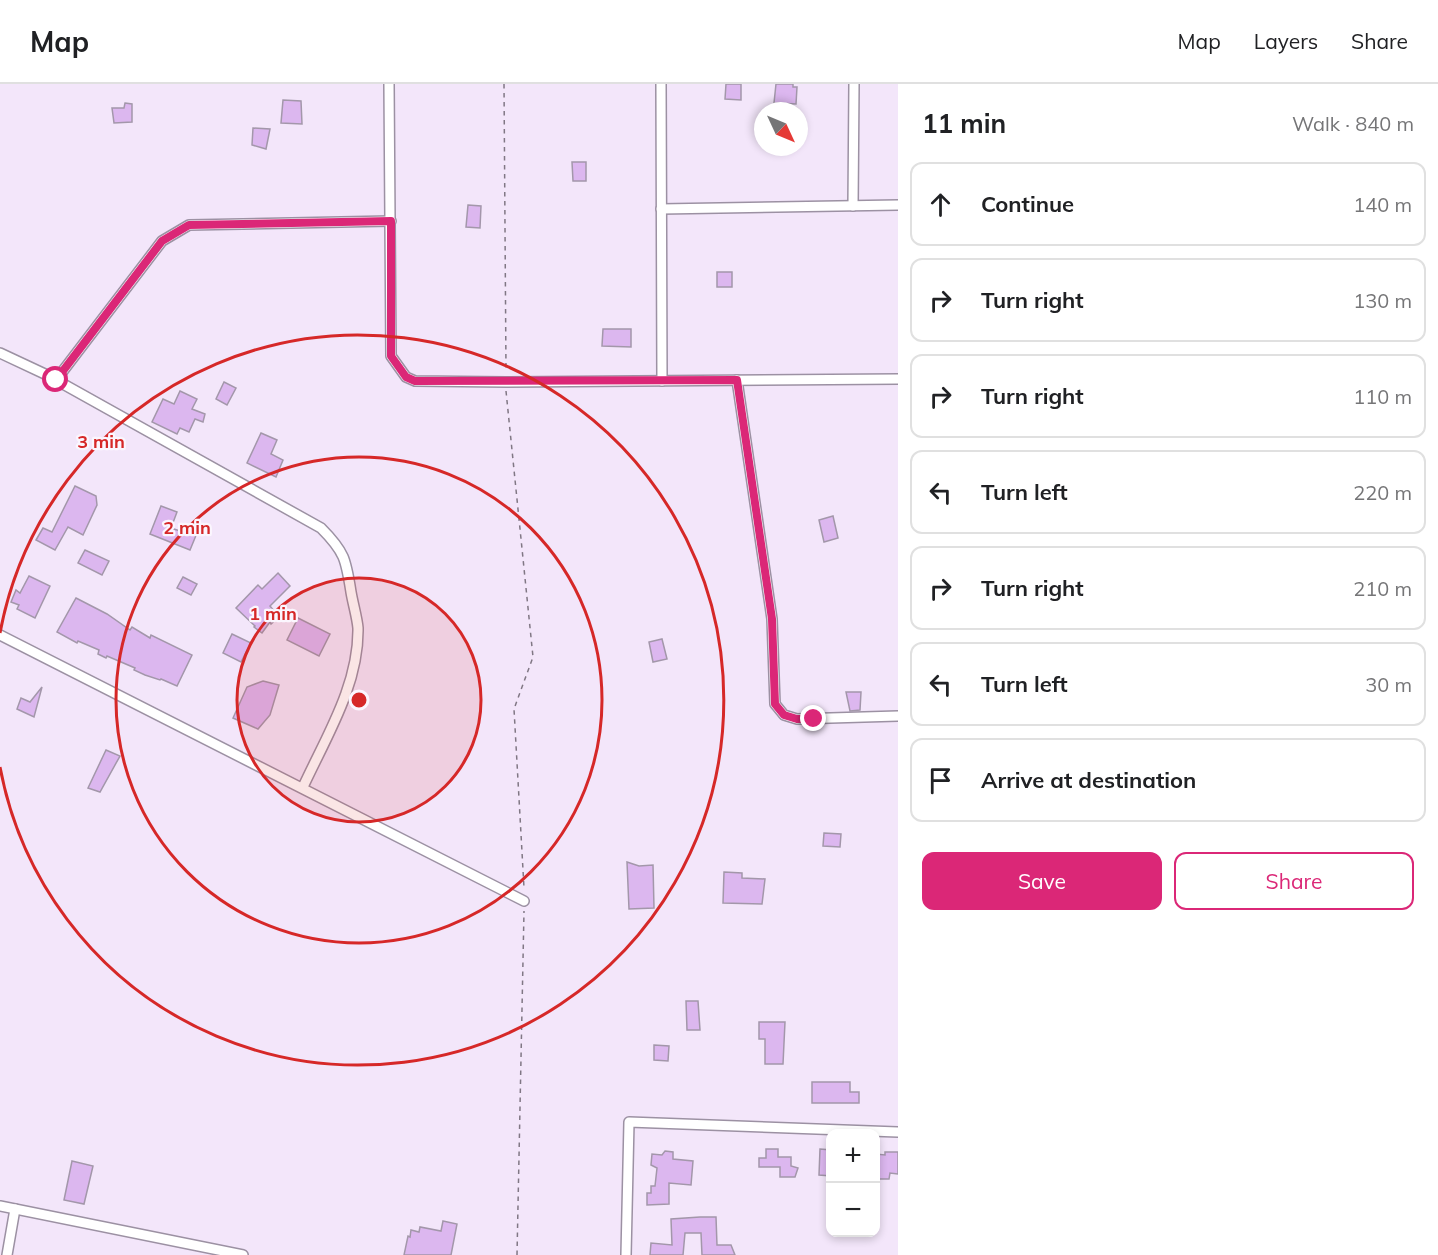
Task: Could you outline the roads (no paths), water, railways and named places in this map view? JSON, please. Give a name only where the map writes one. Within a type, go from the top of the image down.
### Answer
[{"type":"street","points":[[389,84],[391,356],[406,377],[415,381],[506,382],[898,379]]},
{"type":"street","points":[[661,84],[662,381]]},
{"type":"street","points":[[853,206],[854,84]]},
{"type":"street","points":[[661,209],[898,205]]},
{"type":"street","points":[[56,380],[162,241],[189,225],[391,221]]},
{"type":"street","points":[[0,353],[56,380],[321,528],[337,545],[345,559],[358,628],[354,665],[350,685],[303,787]]},
{"type":"street","points":[[737,380],[772,619],[775,704],[784,715],[797,719],[898,716]]},
{"type":"street","points":[[0,635],[524,901]]},
{"type":"street","points":[[626,1255],[629,1122],[898,1132]]},
{"type":"street","points":[[0,1206],[243,1255]]},
{"type":"street","points":[[7,1255],[15,1209]]}]
